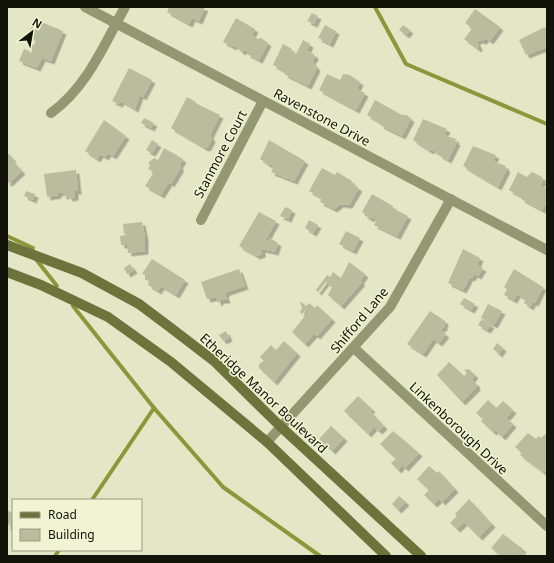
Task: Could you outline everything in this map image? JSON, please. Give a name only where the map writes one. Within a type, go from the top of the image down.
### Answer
[{"type":"main road","name":"Etheridge Manor Boulevard","points":[[7,245],[82,273],[139,304],[214,361],[280,426],[421,556]]},
{"type":"main road","points":[[7,272],[41,285],[108,317],[171,362],[266,442],[386,556]]},
{"type":"street","name":"Ravenstone Drive","points":[[86,7],[547,250]]},
{"type":"street","points":[[52,113],[74,95],[86,78],[125,7]]},
{"type":"street","name":"Stanmore Court","points":[[201,220],[263,101]]},
{"type":"street","name":"Shifford Lane","points":[[266,442],[354,348],[390,307],[450,199]]},
{"type":"street","name":"Linkenborough Drive","points":[[354,348],[547,526]]},
{"type":"building","points":[[169,7],[205,7],[199,21],[192,18],[189,24],[167,12]]},
{"type":"building","points":[[475,9],[500,27],[490,41],[486,38],[483,41],[478,40],[478,49],[464,39],[471,30],[471,27],[465,23]]},
{"type":"building","points":[[312,13],[318,16],[314,24],[307,21]]},
{"type":"building","points":[[236,18],[255,29],[252,35],[258,39],[261,38],[268,43],[259,60],[247,54],[248,52],[244,50],[242,52],[234,45],[233,47],[223,42]]},
{"type":"building","points":[[39,21],[63,31],[51,61],[42,58],[37,68],[19,61],[24,49],[29,51],[32,44],[34,45],[36,40],[28,35],[32,26],[37,28]]},
{"type":"building","points":[[325,25],[336,31],[330,44],[318,38]]},
{"type":"building","points":[[403,25],[410,30],[406,35],[399,30]]},
{"type":"building","points":[[545,27],[547,30],[547,47],[526,55],[519,40]]},
{"type":"building","points":[[303,40],[310,44],[307,51],[314,54],[315,57],[312,61],[317,68],[308,86],[284,74],[286,72],[273,65],[283,44],[292,49],[291,51],[296,54]]},
{"type":"building","points":[[129,68],[152,80],[143,97],[140,95],[135,109],[121,101],[119,104],[112,101]]},
{"type":"building","points":[[327,74],[340,80],[343,74],[350,75],[360,82],[357,89],[365,93],[356,110],[319,90]]},
{"type":"building","points":[[187,97],[196,102],[195,103],[220,115],[210,135],[212,139],[208,147],[205,148],[171,128]]},
{"type":"building","points":[[375,100],[402,115],[407,115],[411,119],[402,136],[380,125],[381,123],[367,115]]},
{"type":"building","points":[[144,118],[154,123],[151,128],[141,123]]},
{"type":"building","points":[[423,119],[447,129],[444,135],[456,139],[455,141],[457,142],[448,160],[413,140]]},
{"type":"building","points":[[104,120],[126,136],[113,156],[108,153],[105,157],[100,154],[97,159],[85,151]]},
{"type":"building","points":[[152,140],[158,144],[152,153],[146,150]]},
{"type":"building","points":[[269,140],[305,161],[294,181],[271,172],[274,166],[269,165],[260,159]]},
{"type":"building","points":[[473,146],[496,155],[493,161],[506,166],[505,167],[507,169],[498,187],[463,166]]},
{"type":"building","points":[[164,148],[183,159],[179,166],[181,167],[171,184],[169,182],[161,195],[145,186],[154,172],[148,169],[150,165],[148,163],[154,158],[158,160]]},
{"type":"building","points":[[7,152],[22,171],[9,183],[7,182]]},
{"type":"building","points":[[322,168],[335,175],[337,172],[352,181],[351,183],[359,188],[349,205],[340,204],[334,209],[320,202],[322,198],[309,191]]},
{"type":"building","points":[[76,170],[78,191],[75,191],[75,197],[69,198],[68,195],[63,196],[63,192],[58,193],[58,195],[47,197],[44,174]]},
{"type":"building","points":[[518,172],[527,177],[532,172],[542,177],[543,181],[540,186],[545,188],[547,187],[547,202],[542,210],[521,199],[522,197],[509,190]]},
{"type":"building","points":[[26,191],[35,194],[33,200],[24,196]]},
{"type":"building","points":[[372,194],[393,206],[392,208],[408,216],[397,236],[374,225],[377,220],[372,217],[371,219],[362,212]]},
{"type":"building","points":[[285,207],[292,210],[288,219],[280,216]]},
{"type":"building","points":[[259,212],[276,221],[265,241],[268,242],[270,238],[278,243],[275,252],[262,249],[262,254],[257,256],[239,246]]},
{"type":"building","points":[[309,220],[318,225],[313,233],[305,228]]},
{"type":"building","points":[[142,222],[145,237],[145,251],[128,253],[127,245],[121,245],[120,236],[126,235],[124,233],[123,224]]},
{"type":"building","points":[[346,231],[360,238],[353,251],[339,244]]},
{"type":"building","points":[[463,249],[480,258],[477,265],[483,268],[478,276],[474,274],[472,278],[470,277],[463,290],[448,283]]},
{"type":"building","points":[[152,259],[185,280],[176,295],[161,286],[158,291],[148,285],[150,281],[145,280],[145,275],[142,274]]},
{"type":"building","points":[[349,262],[365,274],[360,281],[362,282],[341,306],[328,295],[332,287],[326,282],[318,292],[316,290],[327,275],[330,277],[333,272],[341,278]]},
{"type":"building","points":[[130,264],[134,270],[127,274],[124,268]]},
{"type":"building","points":[[239,269],[245,286],[227,292],[225,294],[227,300],[221,300],[218,303],[216,297],[207,299],[201,282]]},
{"type":"building","points":[[514,269],[543,287],[535,303],[533,302],[530,307],[524,303],[526,299],[517,294],[514,300],[504,295],[507,289],[504,287]]},
{"type":"building","points":[[464,298],[475,304],[471,310],[460,304]]},
{"type":"building","points":[[300,301],[306,306],[309,303],[315,308],[317,305],[332,319],[317,336],[314,334],[305,344],[292,332],[308,312],[306,310],[302,314],[300,312],[302,308]]},
{"type":"building","points":[[488,304],[502,311],[494,325],[481,318]]},
{"type":"building","points":[[430,311],[445,321],[444,327],[440,330],[446,334],[439,343],[433,339],[423,354],[407,344]]},
{"type":"building","points":[[482,319],[491,325],[487,330],[478,325]]},
{"type":"building","points":[[226,331],[229,338],[223,341],[219,335]]},
{"type":"building","points":[[284,341],[297,353],[274,382],[259,368],[259,364],[264,361],[260,357],[271,345],[276,350]]},
{"type":"building","points":[[497,343],[503,348],[499,354],[493,349]]},
{"type":"building","points":[[449,362],[464,376],[467,373],[464,370],[469,369],[475,375],[471,380],[476,383],[477,387],[462,402],[437,375]]},
{"type":"building","points":[[358,396],[372,409],[370,411],[384,426],[379,431],[374,427],[368,434],[344,411]]},
{"type":"building","points":[[488,400],[496,408],[503,401],[513,410],[506,418],[513,424],[502,437],[495,430],[493,432],[481,421],[483,419],[476,413]]},
{"type":"building","points":[[331,426],[344,438],[332,451],[319,439]]},
{"type":"building","points":[[393,431],[419,453],[405,468],[402,465],[398,470],[391,463],[396,459],[380,444]]},
{"type":"building","points":[[528,433],[536,439],[539,436],[541,438],[545,434],[547,436],[547,470],[544,473],[520,455],[522,453],[515,447]]},
{"type":"building","points":[[429,466],[437,473],[439,471],[455,489],[442,502],[439,499],[434,504],[424,495],[429,490],[417,479]]},
{"type":"building","points":[[399,496],[406,502],[398,510],[392,504]]},
{"type":"building","points":[[469,499],[492,524],[479,537],[464,522],[457,529],[450,523],[457,516],[455,514]]},
{"type":"building","points":[[7,510],[12,513],[12,520],[7,528]]},
{"type":"building","points":[[503,534],[523,549],[521,551],[527,556],[501,556],[491,548]]},
{"type":"waterway","points":[[375,7],[406,64],[547,124]]},
{"type":"waterway","points":[[7,236],[33,248]]},
{"type":"waterway","points":[[35,258],[57,286]]},
{"type":"waterway","points":[[73,306],[154,408],[223,487],[320,556]]},
{"type":"waterway","points":[[93,499],[154,408]]},
{"type":"waterway","points":[[55,556],[58,551]]}]
